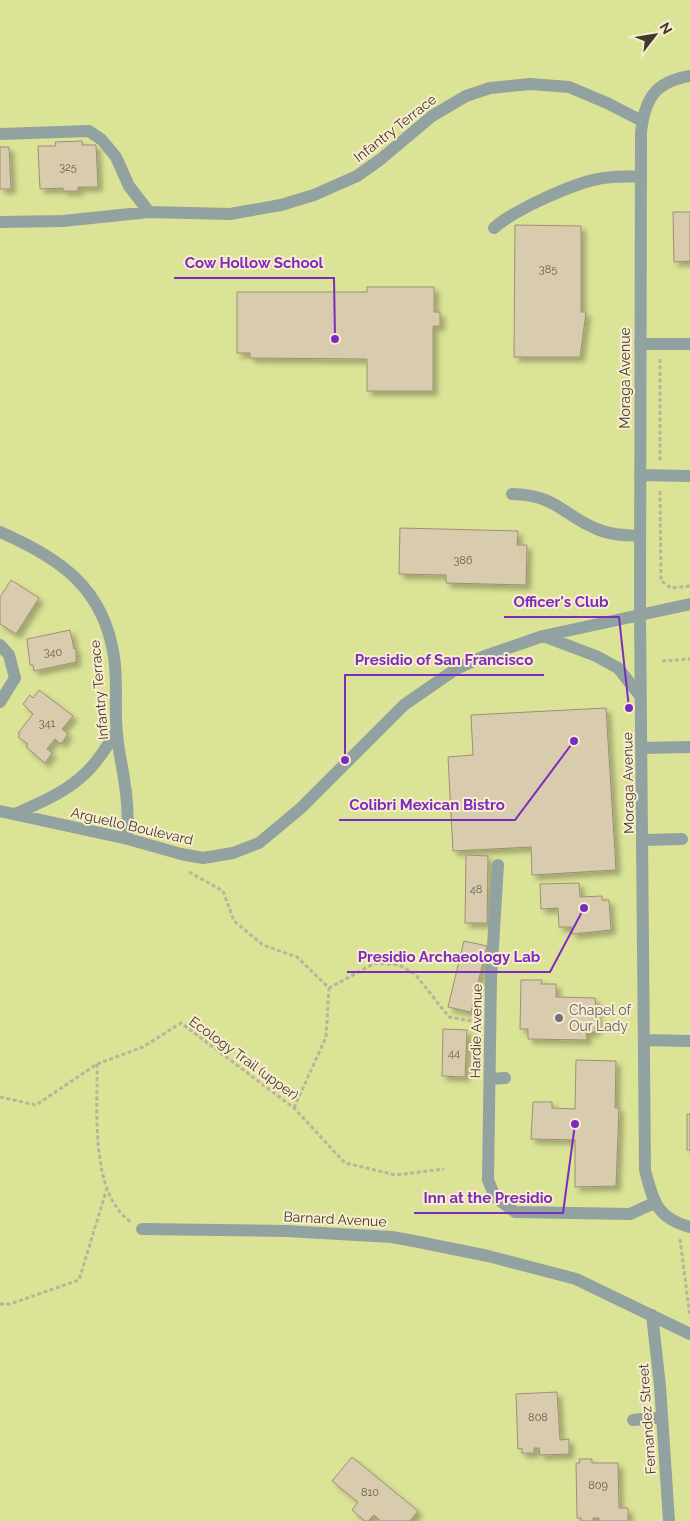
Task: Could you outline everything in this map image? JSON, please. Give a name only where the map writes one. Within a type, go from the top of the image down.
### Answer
[{"type":"street","points":[[642,121],[648,102],[658,88],[672,80],[690,76]]},
{"type":"street","name":"Infantry Terrace","points":[[0,222],[63,221],[149,212],[200,214],[249,212],[314,195],[370,168],[447,106],[466,96],[490,88],[530,84],[569,87],[607,102],[642,121]]},
{"type":"street","name":"Moraga Avenue","points":[[642,121],[640,176],[640,615],[644,840],[645,1170],[654,1203]]},
{"type":"street","points":[[0,134],[89,131],[102,140],[116,157],[129,186],[149,212]]},
{"type":"street","points":[[494,228],[506,218],[584,183],[599,178],[640,176]]},
{"type":"street","points":[[640,344],[690,344]]},
{"type":"street","points":[[640,476],[690,476]]},
{"type":"street","points":[[512,494],[544,498],[585,523],[607,533],[640,536]]},
{"type":"street","name":"Infantry Terrace","points":[[0,532],[59,563],[80,581],[96,603],[108,625],[114,658],[117,693],[116,732],[125,786],[128,839]]},
{"type":"street","name":"Arguello Boulevard","points":[[0,811],[128,839],[202,858],[233,853],[259,843],[300,808],[404,705],[456,669],[485,656],[543,636],[690,604]]},
{"type":"street","points":[[543,636],[596,656],[618,668],[642,697]]},
{"type":"street","points":[[0,645],[9,655],[15,678],[0,702]]},
{"type":"street","points":[[15,814],[52,796],[80,779],[99,759],[116,732]]},
{"type":"street","points":[[642,748],[690,747]]},
{"type":"street","points":[[644,840],[682,839]]},
{"type":"street","name":"Hardie Avenue","points":[[498,865],[491,1024],[488,1180],[495,1197],[516,1212],[630,1214],[654,1203]]},
{"type":"street","points":[[645,1040],[690,1041]]},
{"type":"street","points":[[490,1079],[505,1078]]},
{"type":"street","points":[[654,1203],[664,1215],[684,1225]]},
{"type":"street","name":"Barnard Avenue","points":[[142,1229],[286,1231],[392,1237],[488,1256],[576,1280],[690,1334]]},
{"type":"street","name":"Fernandez Street","points":[[652,1315],[669,1521]]},
{"type":"street","points":[[633,1420],[662,1418]]},
{"type":"path","points":[[660,359],[660,463]]},
{"type":"path","points":[[660,488],[661,581],[671,588],[690,586]]},
{"type":"path","points":[[662,661],[690,659]]},
{"type":"path","points":[[181,854],[188,872],[224,891],[234,921],[263,945],[297,957],[329,988],[326,1037],[294,1108]]},
{"type":"path","points":[[329,988],[375,963],[399,965],[414,974],[449,1017],[491,1024]]},
{"type":"path","name":"Ecology Trail (upper)","points":[[0,1096],[36,1105],[97,1064],[143,1047],[181,1023],[294,1108],[345,1163],[396,1175],[444,1169]]},
{"type":"path","points":[[97,1064],[98,1153],[107,1188],[119,1214],[142,1229]]},
{"type":"path","points":[[0,1304],[10,1304],[80,1280],[107,1188]]},
{"type":"path","points":[[684,1225],[690,1322]]},
{"type":"green space","points":[[0,0],[690,0],[690,1521],[0,1521]]},
{"type":"building","points":[[82,141],[82,145],[96,145],[98,187],[78,187],[78,191],[63,191],[63,188],[40,189],[38,146],[56,146],[55,142]]},
{"type":"building","points":[[0,147],[9,147],[11,189],[0,189]]},
{"type":"building","points":[[673,212],[690,212],[690,261],[674,262]]},
{"type":"building","points":[[515,225],[581,226],[581,312],[586,312],[580,357],[514,357]]},
{"type":"building","points":[[367,287],[434,287],[434,312],[440,312],[440,326],[433,326],[433,391],[367,391],[367,359],[250,358],[250,353],[237,353],[237,292],[367,292]]},
{"type":"building","points":[[400,528],[518,531],[517,545],[527,545],[526,585],[446,583],[446,575],[399,574]]},
{"type":"building","points":[[11,580],[39,598],[16,634],[0,624],[0,597]]},
{"type":"building","points":[[70,630],[74,649],[76,648],[76,662],[34,671],[33,665],[30,665],[27,639]]},
{"type":"building","points":[[39,690],[73,716],[62,729],[68,734],[61,744],[55,739],[47,749],[52,753],[45,763],[26,747],[28,744],[18,737],[20,734],[18,733],[33,714],[23,704],[30,695],[33,698]]},
{"type":"building","points":[[606,708],[616,870],[532,875],[531,847],[453,851],[448,757],[473,755],[471,715]]},
{"type":"building","points":[[466,855],[488,856],[487,923],[465,923]]},
{"type":"building","points":[[579,883],[580,897],[602,896],[602,900],[609,900],[611,930],[572,934],[572,927],[559,927],[558,908],[541,909],[540,884]]},
{"type":"building","points":[[464,941],[487,946],[471,1012],[448,1007]]},
{"type":"building","name":"Chapel of Our Lady","points":[[521,980],[542,980],[541,984],[556,984],[556,997],[595,998],[598,1027],[595,1027],[595,1032],[586,1032],[587,1040],[528,1039],[528,1029],[520,1029]]},
{"type":"building","points":[[443,1029],[467,1030],[465,1077],[442,1076]]},
{"type":"building","points":[[576,1060],[616,1061],[615,1108],[619,1108],[616,1186],[575,1187],[575,1140],[531,1139],[533,1102],[552,1102],[552,1108],[575,1109]]},
{"type":"building","points":[[687,1114],[690,1114],[690,1150],[687,1150]]},
{"type":"building","points":[[557,1392],[560,1440],[569,1439],[569,1454],[540,1455],[539,1448],[534,1448],[534,1453],[522,1453],[522,1448],[518,1449],[516,1394]]},
{"type":"building","points":[[352,1457],[418,1511],[410,1521],[381,1521],[374,1515],[368,1521],[365,1521],[352,1510],[358,1502],[332,1481]]},
{"type":"building","points":[[579,1459],[592,1459],[592,1463],[618,1463],[619,1508],[628,1508],[628,1521],[599,1521],[599,1518],[593,1518],[593,1521],[581,1521],[581,1518],[577,1518],[576,1463],[580,1463]]},
{"type":"place","name":"Cow Hollow School","points":[[335,339]]},
{"type":"place","name":"Officer's Club","points":[[629,708]]},
{"type":"place","name":"Colibri Mexican Bistro","points":[[574,741]]},
{"type":"place","name":"Presidio of San Francisco","points":[[345,760]]},
{"type":"place","name":"Presidio Archaeology Lab","points":[[584,908]]},
{"type":"place","name":"Chapel of Our Lady","points":[[559,1018]]},
{"type":"place","name":"Inn at the Presidio","points":[[575,1124]]}]
